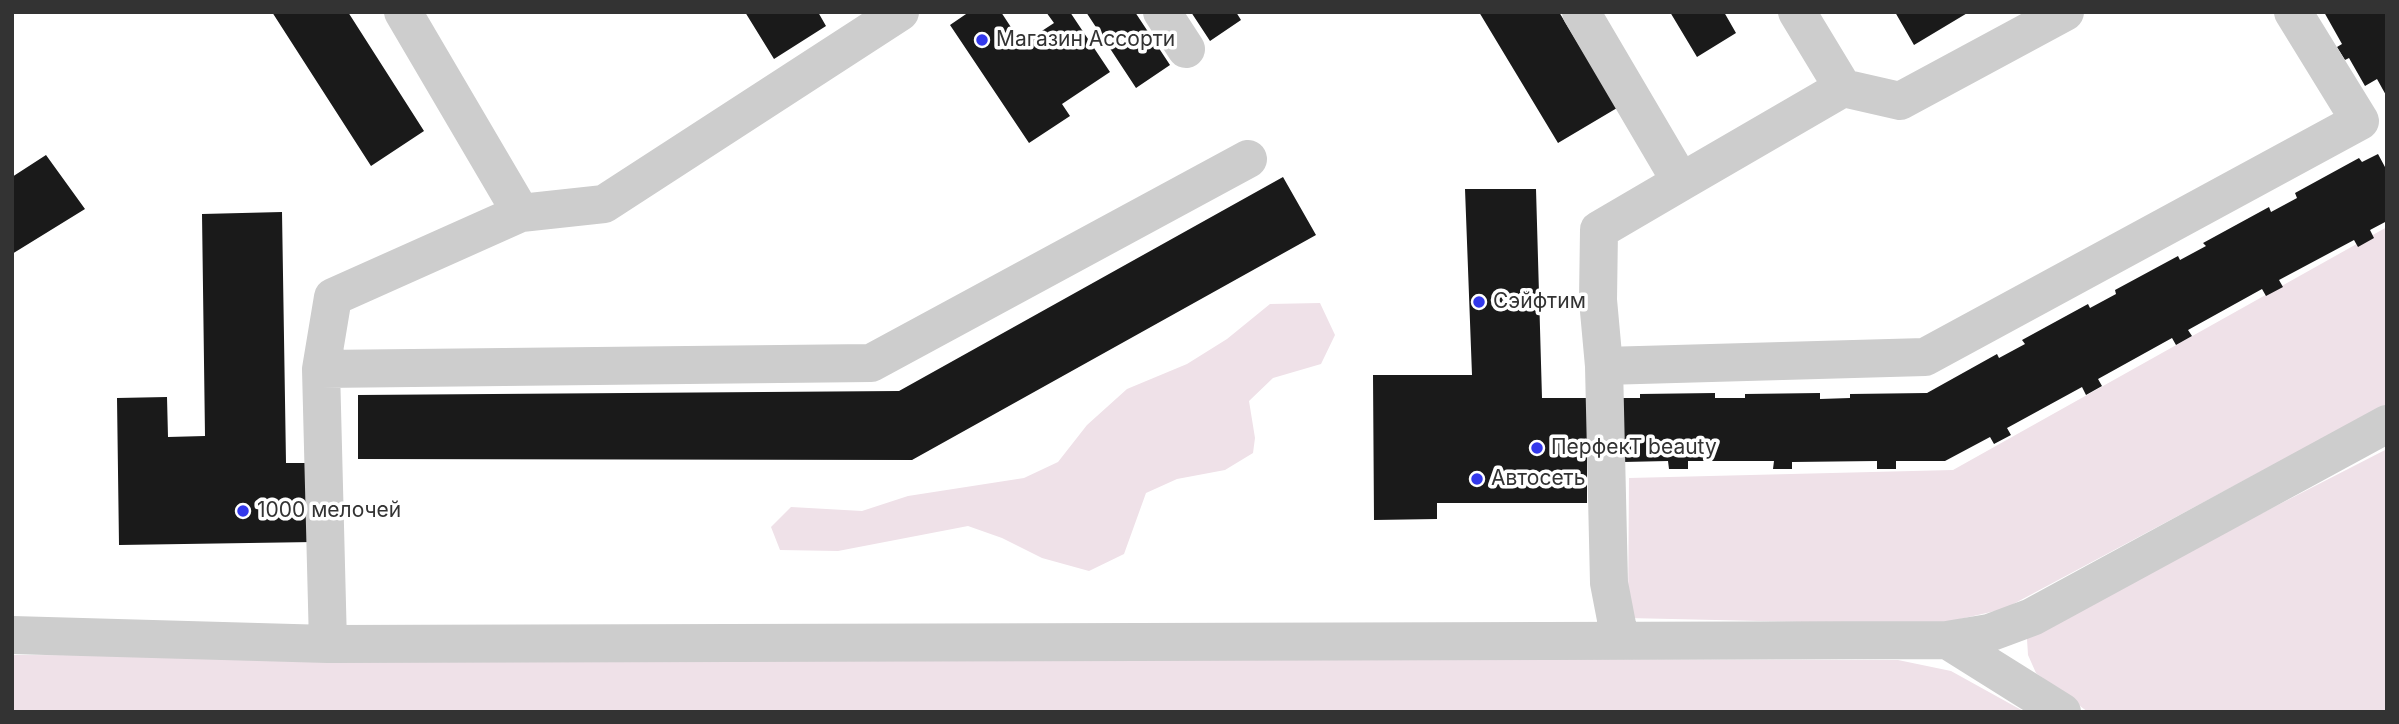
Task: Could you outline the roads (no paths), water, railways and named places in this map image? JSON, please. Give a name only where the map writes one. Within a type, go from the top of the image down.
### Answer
[{"type":"street","points":[[404,12],[521,213]]},
{"type":"street","points":[[328,644],[321,369],[332,297],[521,213],[604,204],[900,12]]},
{"type":"street","points":[[1162,12],[1186,49]]},
{"type":"street","points":[[1581,12],[1681,182]]},
{"type":"street","points":[[1797,12],[1843,88]]},
{"type":"street","points":[[1620,640],[1609,583],[1604,366],[1598,300],[1599,230],[1843,88],[1900,100],[2065,12]]},
{"type":"street","points":[[1604,366],[1924,357],[2374,130],[2293,12]]},
{"type":"street","points":[[321,369],[871,363],[1248,159]]},
{"type":"street","points":[[12,635],[328,644],[1947,640],[1989,633],[2032,617],[2387,424]]},
{"type":"street","points":[[1947,640],[2062,712]]},
{"type":"place","name":"Магазин Ассорти","points":[[982,40]]},
{"type":"place","name":"Сэйфтим","points":[[1479,302]]},
{"type":"place","name":"ПерфекТ beauty","points":[[1537,448]]},
{"type":"place","name":"Автосеть","points":[[1477,479]]},
{"type":"place","name":"1000 мелочей","points":[[243,511]]}]
